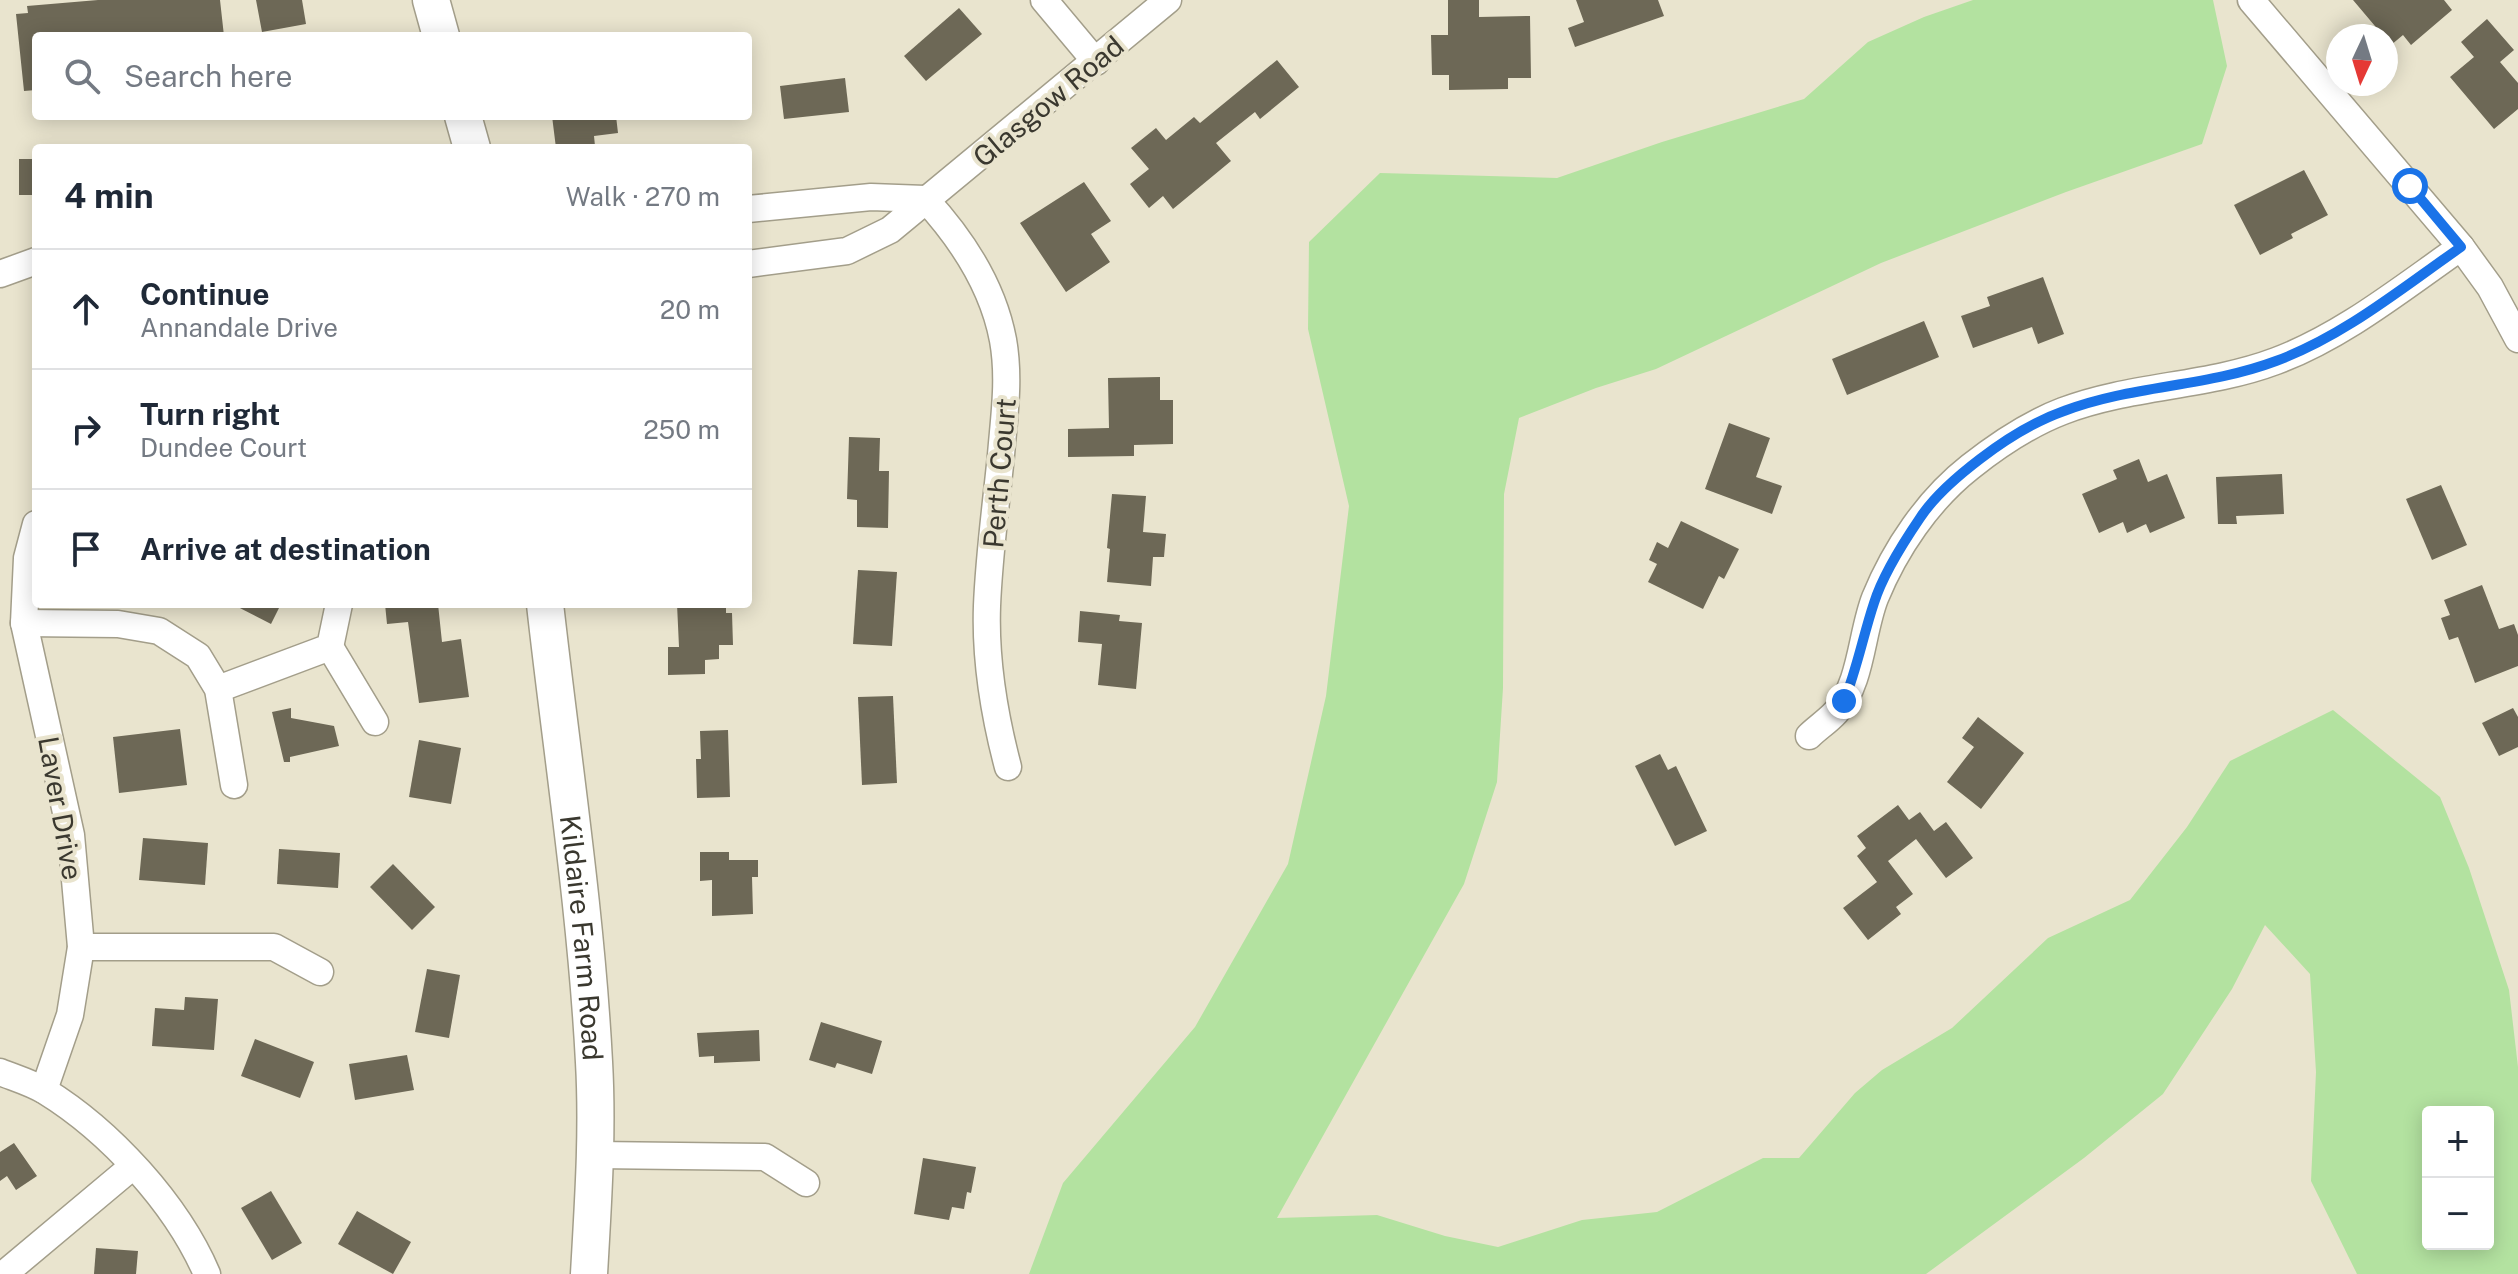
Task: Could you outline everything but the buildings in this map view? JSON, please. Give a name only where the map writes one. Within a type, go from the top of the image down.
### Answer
[{"type":"main road","points":[[431,0],[440,32]]},
{"type":"main road","points":[[464,120],[471,144]]},
{"type":"main road","name":"Kildaire Farm Road","points":[[545,608],[588,976],[595,1065],[596,1155],[589,1274]]},
{"type":"street","points":[[1044,0],[1096,62]]},
{"type":"street","name":"Glasgow Road","points":[[752,263],[847,251],[890,230],[1168,0]]},
{"type":"street","points":[[2251,0],[2461,247],[2490,287],[2518,339]]},
{"type":"street","points":[[752,209],[871,197],[925,199]]},
{"type":"street","name":"Perth Court","points":[[925,199],[960,242],[981,278],[1003,340],[1007,388],[987,605],[987,653],[995,718],[1008,767]]},
{"type":"street","points":[[1809,736],[1836,713],[1844,701],[1875,600],[1921,516],[1967,469],[1991,451],[2018,432],[2066,410],[2110,398],[2234,375],[2277,361],[2364,315],[2461,247]]},
{"type":"street","points":[[0,274],[32,262]]},
{"type":"street","name":"Laver Drive","points":[[32,539],[27,558],[24,623],[71,835],[81,947],[70,1015],[44,1090]]},
{"type":"street","points":[[338,608],[330,647],[375,722]]},
{"type":"street","points":[[24,623],[118,624],[159,631],[198,656],[218,689],[234,785]]},
{"type":"street","points":[[218,689],[330,647]]},
{"type":"street","points":[[81,947],[274,947],[320,972]]},
{"type":"street","points":[[0,1072],[44,1090],[92,1126],[133,1166],[184,1227],[207,1274]]},
{"type":"street","points":[[596,1155],[765,1157],[806,1183]]},
{"type":"street","points":[[4,1274],[133,1166]]},
{"type":"green space","points":[[1973,0],[2213,0],[2227,66],[2202,144],[1881,263],[1656,369],[1519,418],[1504,494],[1503,688],[1497,782],[1464,884],[1277,1218],[1377,1215],[1445,1236],[1498,1247],[1582,1220],[1657,1212],[1763,1158],[1799,1158],[1855,1093],[1882,1070],[1952,1028],[2048,938],[2130,900],[2187,827],[2230,761],[2333,710],[2440,797],[2469,868],[2509,990],[2518,1067],[2518,1274],[2357,1274],[2311,1181],[2316,1072],[2310,974],[2265,925],[2232,989],[2163,1094],[2084,1158],[1926,1274],[1029,1274],[1063,1183],[1195,1027],[1288,864],[1326,696],[1349,506],[1308,329],[1309,242],[1380,173],[1557,178],[1804,99],[1868,42],[1924,17]]},
{"type":"route","points":[[1844,701],[1884,580],[1921,516],[1967,469],[2018,432],[2066,410],[2110,398],[2234,375],[2277,361],[2364,315],[2461,247],[2410,186]]}]
